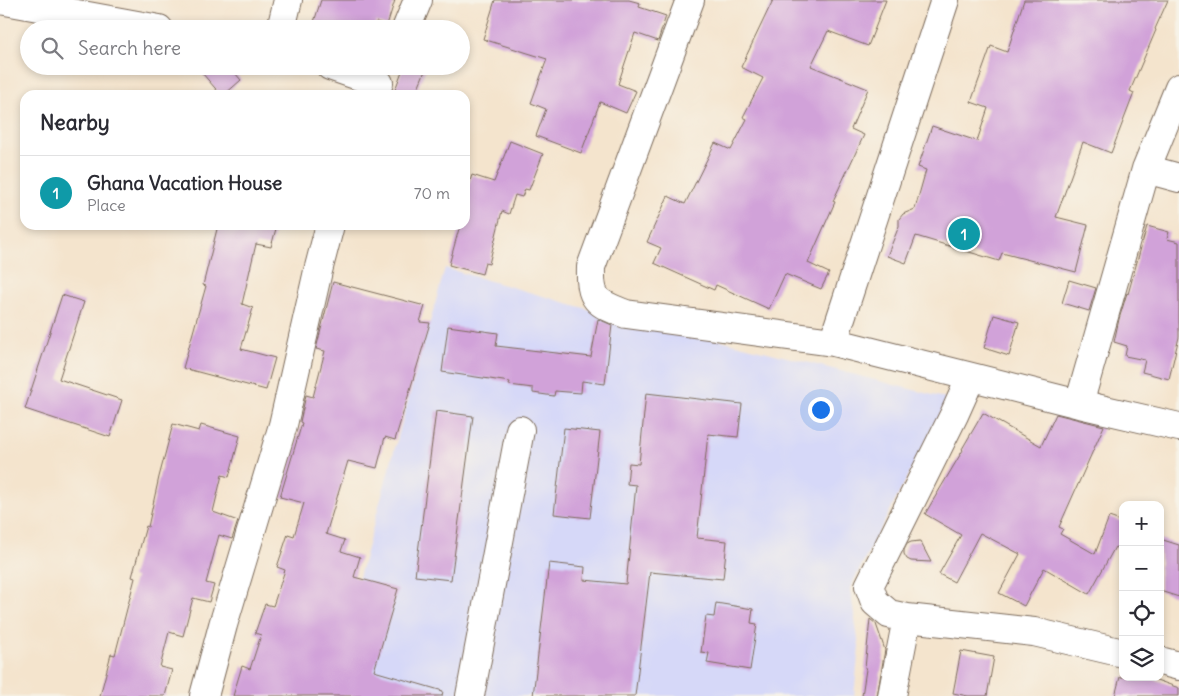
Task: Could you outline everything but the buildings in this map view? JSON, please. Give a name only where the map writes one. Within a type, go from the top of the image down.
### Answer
[{"type":"street","points":[[0,0],[120,10],[141,20]]},
{"type":"street","points":[[283,20],[288,0]]},
{"type":"street","points":[[410,20],[418,0]]},
{"type":"street","points":[[690,0],[592,267],[591,284],[594,294],[601,304],[626,314],[833,342],[1079,404],[1179,427]]},
{"type":"street","points":[[833,342],[945,0]]},
{"type":"street","points":[[360,75],[380,81]]},
{"type":"street","points":[[1079,404],[1146,168],[1179,88]]},
{"type":"street","points":[[1146,168],[1179,178]]},
{"type":"street","points":[[204,696],[223,625],[283,425],[329,230]]},
{"type":"street","points":[[971,377],[954,415],[868,586],[875,602],[889,614],[907,618],[1034,632],[1119,652]]},
{"type":"street","points":[[470,696],[520,430]]},
{"type":"street","points":[[892,696],[907,618]]},
{"type":"street","points":[[1164,662],[1179,666]]},
{"type":"shaded area","points":[[445,268],[605,314],[682,330],[948,399],[850,588],[859,646],[854,696],[326,696]]},
{"type":"place","name":"Ghana Vacation House","points":[[964,234]]}]
